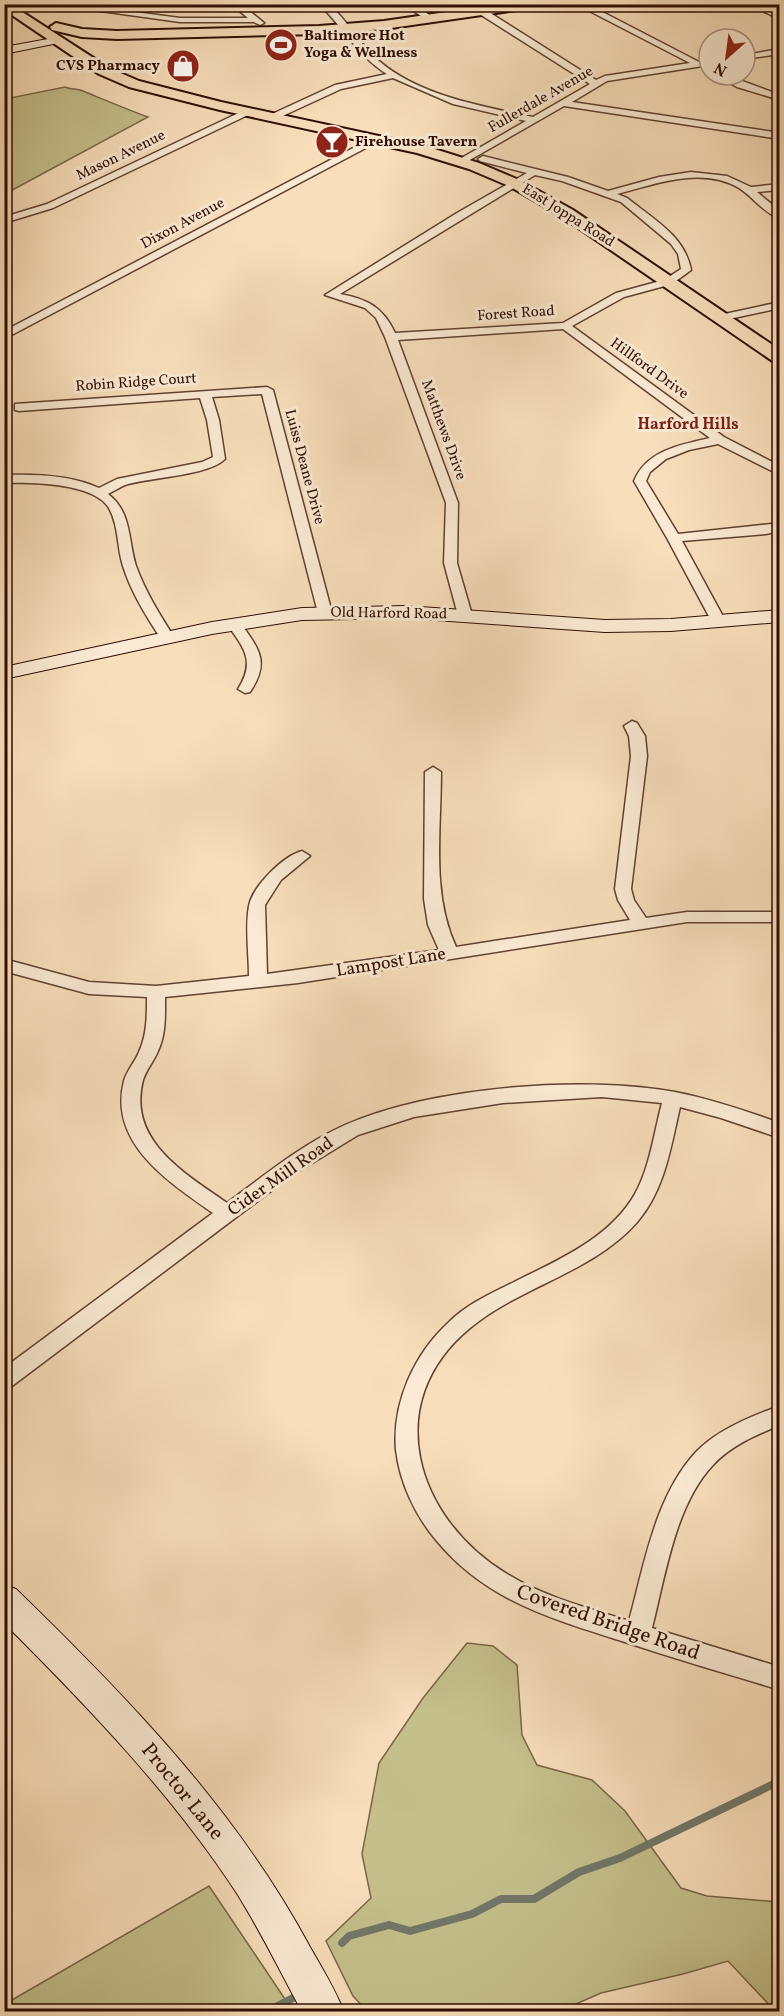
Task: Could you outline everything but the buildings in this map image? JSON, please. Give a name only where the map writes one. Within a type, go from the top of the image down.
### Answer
[{"type":"main road","points":[[9,8],[16,14],[63,35],[117,35],[347,28],[481,11],[499,6],[531,4]]},
{"type":"main road","points":[[63,35],[82,33],[117,35]]},
{"type":"main road","name":"East Joppa Road","points":[[63,35],[96,51],[155,89]]},
{"type":"main road","name":"East Joppa Road","points":[[63,35],[104,71],[134,84],[273,117],[376,138],[461,162],[514,183],[567,213],[780,358]]},
{"type":"main road","points":[[96,51],[99,42],[117,35]]},
{"type":"street","points":[[9,8],[39,4]]},
{"type":"street","points":[[54,4],[138,15],[221,21],[255,20]]},
{"type":"street","points":[[235,4],[266,31]]},
{"type":"street","points":[[323,4],[347,28],[363,52],[380,67],[445,100],[534,120]]},
{"type":"street","points":[[407,4],[430,18]]},
{"type":"street","points":[[580,4],[697,63]]},
{"type":"street","points":[[751,4],[780,17]]},
{"type":"street","points":[[481,11],[596,84]]},
{"type":"street","points":[[4,51],[63,35]]},
{"type":"street","points":[[757,55],[780,51]]},
{"type":"street","name":"Fullerdale Avenue","points":[[461,162],[596,84],[613,77],[697,64]]},
{"type":"street","points":[[273,117],[338,87],[395,75]]},
{"type":"street","points":[[746,87],[780,98]]},
{"type":"street","points":[[562,103],[780,136]]},
{"type":"street","name":"Mason Avenue","points":[[4,220],[50,206],[247,111]]},
{"type":"street","name":"Dixon Avenue","points":[[4,336],[376,138]]},
{"type":"street","points":[[483,159],[538,171],[611,193],[633,205],[680,248],[687,266],[686,270],[668,282]]},
{"type":"street","points":[[681,167],[694,174]]},
{"type":"street","points":[[514,183],[538,171]]},
{"type":"street","points":[[611,193],[694,174],[724,178],[748,190],[780,216]]},
{"type":"street","name":"Matthews Drive","points":[[465,615],[452,572],[450,555],[454,515],[452,503],[392,337],[377,310],[348,298],[330,295],[514,183]]},
{"type":"street","points":[[748,190],[780,187]]},
{"type":"street","name":"Forest Road","points":[[392,337],[565,326],[620,295],[668,282]]},
{"type":"street","points":[[720,318],[780,305]]},
{"type":"street","name":"Hillford Drive","points":[[565,326],[720,440],[780,471]]},
{"type":"street","name":"Luiss Deane Drive","points":[[205,394],[267,390],[325,613]]},
{"type":"street","name":"Robin Ridge Court","points":[[20,407],[205,394],[213,420],[219,459],[206,465],[121,482],[98,494]]},
{"type":"street","points":[[719,622],[674,538],[640,481],[642,472],[650,463],[663,456],[720,440]]},
{"type":"street","points":[[4,479],[43,478],[76,485],[107,499],[114,507],[130,568],[147,604],[167,637]]},
{"type":"street","points":[[674,538],[780,527]]},
{"type":"street","name":"Old Harford Road","points":[[4,673],[234,624],[325,613],[406,612],[605,626],[719,622],[780,616]]},
{"type":"street","points":[[234,624],[250,650],[254,663],[255,671],[245,689]]},
{"type":"street","points":[[632,726],[637,736],[639,756],[623,889],[626,900],[641,924]]},
{"type":"street","points":[[433,772],[432,899],[437,925],[450,954]]},
{"type":"street","points":[[258,981],[257,905],[262,893],[274,877],[302,856]]},
{"type":"street","name":"Lampost Lane","points":[[4,965],[89,988],[156,992],[258,981],[450,954],[687,917],[780,916]]},
{"type":"street","points":[[156,992],[154,1038],[134,1081],[131,1096],[132,1115],[138,1133],[148,1150],[167,1169],[229,1214]]},
{"type":"street","name":"Cider Mill Road","points":[[4,1380],[317,1149],[350,1130],[391,1116],[438,1105],[532,1092],[582,1090],[673,1098],[738,1116],[780,1131]]},
{"type":"street","name":"Covered Bridge Road","points":[[673,1098],[653,1177],[642,1201],[627,1221],[610,1238],[587,1254],[487,1306],[458,1326],[440,1345],[423,1372],[410,1404],[406,1432],[408,1462],[418,1493],[450,1543],[474,1567],[505,1587],[543,1604],[780,1679]]},
{"type":"street","points":[[638,1635],[670,1522],[685,1486],[704,1459],[727,1440],[750,1427],[780,1415]]},
{"type":"street","name":"Proctor Lane","points":[[4,1600],[72,1667],[171,1773],[249,1878],[324,2012]]},
{"type":"shaded area","points":[[65,87],[81,90],[148,117],[5,194],[5,99]]},
{"type":"shaded area","points":[[467,1643],[493,1646],[517,1665],[522,1735],[537,1765],[592,1780],[625,1811],[681,1888],[707,1896],[779,1902],[779,2011],[775,2011],[728,1961],[601,1993],[560,2011],[367,2011],[353,1996],[326,1941],[371,1898],[362,1854],[379,1763],[423,1698]]},
{"type":"shaded area","points":[[209,1886],[289,2005],[278,2012],[5,2011],[5,2004]]},
{"type":"waterway","points":[[342,1943],[349,1936],[389,1925],[410,1931],[472,1914],[501,1899],[534,1899],[579,1872],[620,1858],[780,1781]]},
{"type":"waterway","points":[[266,2012],[299,1995]]},
{"type":"place","name":"Baltimore Hot Yoga & Wellness","points":[[281,45]]},
{"type":"place","name":"CVS Pharmacy","points":[[183,66]]},
{"type":"place","name":"Firehouse Tavern","points":[[332,142]]},
{"type":"district","name":"Harford Hills","points":[[688,425]]}]
